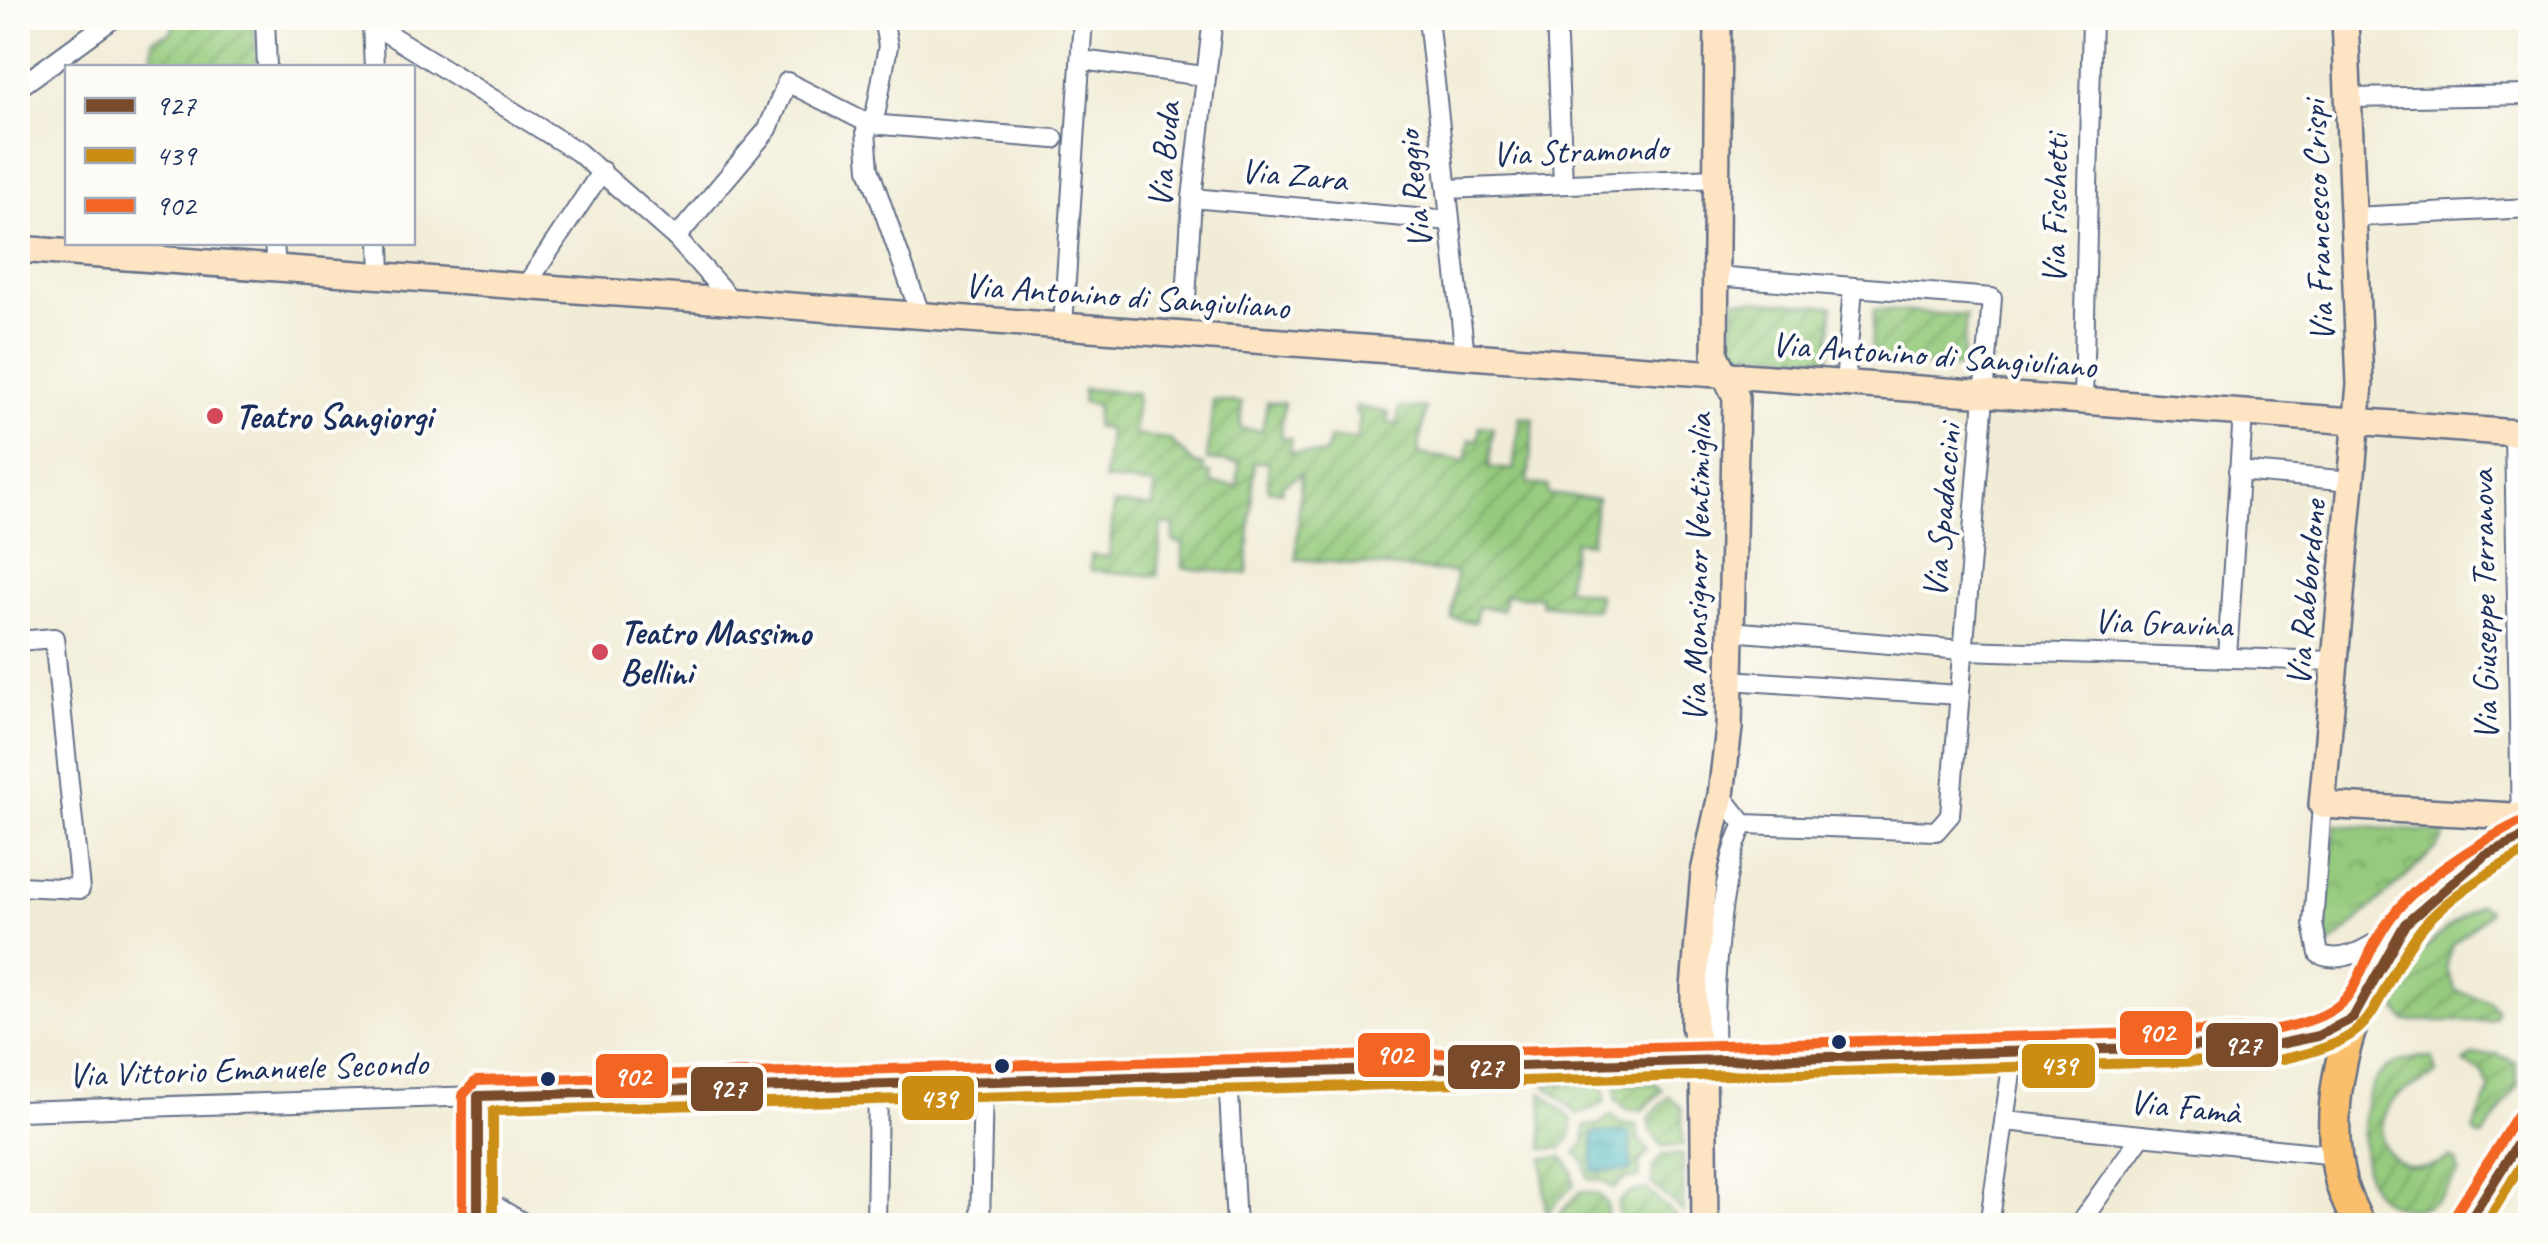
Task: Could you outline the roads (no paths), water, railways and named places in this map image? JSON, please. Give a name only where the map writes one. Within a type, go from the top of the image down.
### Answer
[{"type":"main road","name":"Via Monsignor Ventimiglia","points":[[1705,1226],[1709,1061],[1694,1026],[1694,988],[1706,853],[1721,795],[1729,728],[1736,396],[1714,356],[1718,18]]},
{"type":"main road","name":"Via Francesco Crispi","points":[[2345,18],[2358,421]]},
{"type":"main road","name":"Via Antonino di Sangiuliano","points":[[18,249],[275,255],[382,276],[2358,421]]},
{"type":"main road","points":[[2358,421],[2522,433]]},
{"type":"main road","name":"Via Rabbordone","points":[[2322,805],[2358,421]]},
{"type":"main road","points":[[2322,805],[2526,826]]},
{"type":"main road","points":[[2371,1226],[2348,1217],[2336,1154],[2341,1062],[2353,1018],[2405,924],[2485,855],[2526,826]]},
{"type":"main road","name":"Via Vittorio Emanuele Secondo","points":[[478,1096],[2280,1044],[2318,1036],[2353,1018]]},
{"type":"main road","points":[[478,1096],[478,1226]]},
{"type":"main road","points":[[2444,1226],[2471,1215],[2530,1124]]},
{"type":"street","points":[[21,85],[114,18]]},
{"type":"street","points":[[265,18],[267,65]]},
{"type":"street","points":[[883,18],[888,46],[866,131],[869,169],[920,316]]},
{"type":"street","points":[[1063,326],[1084,18]]},
{"type":"street","name":"Via Buda","points":[[1186,299],[1192,198],[1213,18]]},
{"type":"street","name":"Via Reggio","points":[[1428,18],[1466,356]]},
{"type":"street","points":[[1556,18],[1563,184]]},
{"type":"street","name":"Via Fischetti","points":[[2082,401],[2092,18]]},
{"type":"street","points":[[371,21],[374,65]]},
{"type":"street","points":[[371,21],[602,171],[676,238],[733,302]]},
{"type":"street","points":[[1080,60],[1204,76]]},
{"type":"street","points":[[676,238],[768,128],[786,82],[870,124],[1054,139]]},
{"type":"street","points":[[2348,98],[2530,95]]},
{"type":"street","points":[[525,286],[602,171]]},
{"type":"street","name":"Via Stramondo","points":[[1447,189],[1716,178]]},
{"type":"street","name":"Via Zara","points":[[1192,198],[1450,221]]},
{"type":"street","points":[[2353,218],[2530,208]]},
{"type":"street","points":[[380,245],[382,276]]},
{"type":"street","points":[[1716,276],[1852,287],[1845,384]]},
{"type":"street","name":"Via Spadaccini","points":[[1744,824],[1936,831],[1950,816],[1992,298],[1852,287]]},
{"type":"street","points":[[2227,657],[2238,477],[2237,412]]},
{"type":"street","name":"Via Giuseppe Terranova","points":[[2522,433],[2524,631],[2520,775],[2526,826]]},
{"type":"street","points":[[2238,477],[2352,480]]},
{"type":"street","name":"Via Gravina","points":[[1729,632],[1964,642],[1988,651],[2335,661]]},
{"type":"street","points":[[18,641],[54,638],[80,889],[18,886]]},
{"type":"street","points":[[1728,680],[1960,696]]},
{"type":"street","points":[[1709,1061],[1730,856],[1744,824],[1721,795]]},
{"type":"street","points":[[2322,805],[2313,924],[2319,954],[2337,959],[2356,953],[2405,924]]},
{"type":"street","points":[[1989,1226],[2014,1052]]},
{"type":"street","points":[[1228,1074],[1236,1226]]},
{"type":"street","points":[[980,1226],[984,1082]]},
{"type":"street","points":[[876,1226],[878,1085]]},
{"type":"street","name":"Via Vittorio Emanuele Secondo","points":[[18,1111],[478,1096]]},
{"type":"street","name":"Via Famà","points":[[2005,1121],[2336,1154]]},
{"type":"street","points":[[2078,1226],[2142,1135]]},
{"type":"street","points":[[478,1196],[529,1226]]},
{"type":"water","points":[[1630,1132],[1631,1171],[1593,1171],[1593,1133]]},
{"type":"place","name":"Teatro Sangiorgi","points":[[215,416]]},
{"type":"place","name":"Teatro Massimo Bellini","points":[[600,652]]}]
